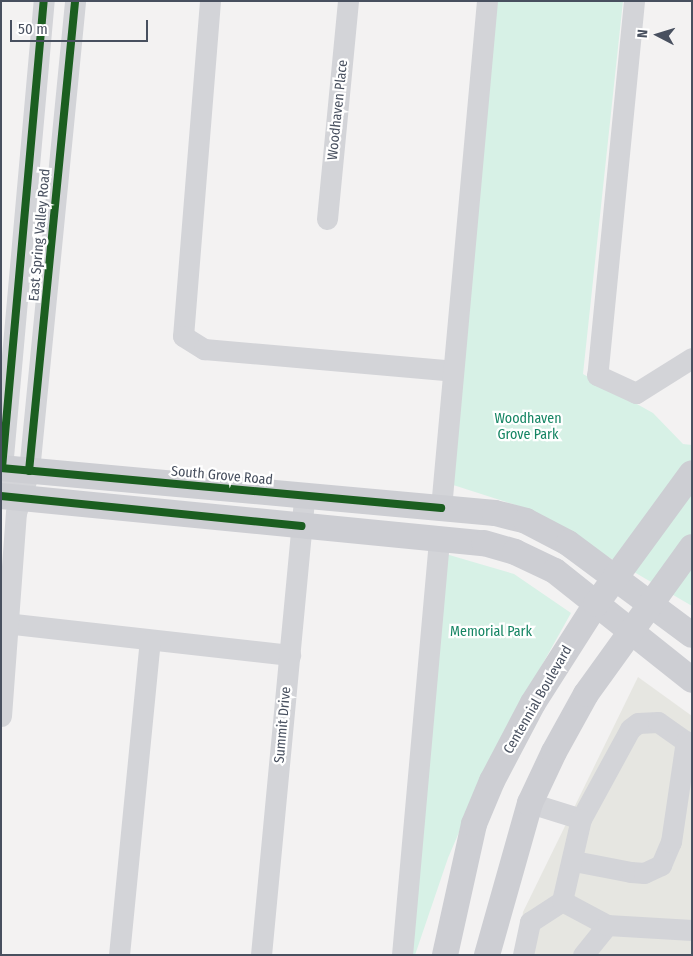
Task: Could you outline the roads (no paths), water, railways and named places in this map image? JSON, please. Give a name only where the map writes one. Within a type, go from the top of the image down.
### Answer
[{"type":"main road","name":"South Grove Road","points":[[1,468],[495,513],[526,521],[568,543],[692,635]]},
{"type":"main road","name":"Centennial Boulevard","points":[[445,955],[474,824],[492,781],[533,703],[596,604],[692,473]]},
{"type":"main road","points":[[9,497],[440,540],[515,552],[555,571],[692,680]]},
{"type":"main road","points":[[487,955],[530,803],[586,694],[649,604],[692,547]]},
{"type":"street","name":"East Spring Valley Road","points":[[1,468],[44,1]]},
{"type":"street","name":"East Spring Valley Road","points":[[1,716],[9,497],[29,471],[75,1]]},
{"type":"street","points":[[210,1],[183,336],[204,349],[453,371]]},
{"type":"street","name":"Woodhaven Place","points":[[327,219],[348,1]]},
{"type":"street","points":[[441,508],[487,1]]},
{"type":"street","points":[[634,1],[597,375],[636,392],[692,358]]},
{"type":"street","points":[[1,468],[9,497]]},
{"type":"street","name":"Summit Drive","points":[[262,955],[304,496]]},
{"type":"street","points":[[402,955],[440,540]]},
{"type":"street","points":[[3,625],[290,655]]},
{"type":"street","points":[[119,955],[150,641]]},
{"type":"street","points":[[523,955],[530,922],[562,901],[574,861],[580,819],[630,730],[647,720],[658,722],[689,744],[671,842],[661,865],[644,873],[574,861]]},
{"type":"street","points":[[530,803],[580,819]]},
{"type":"street","points":[[562,901],[607,925],[692,930]]},
{"type":"street","points":[[583,955],[607,925]]},
{"type":"park label","name":"Woodhaven Grove Park","points":[[528,428]]},
{"type":"park label","name":"Memorial Park","points":[[491,632]]}]
